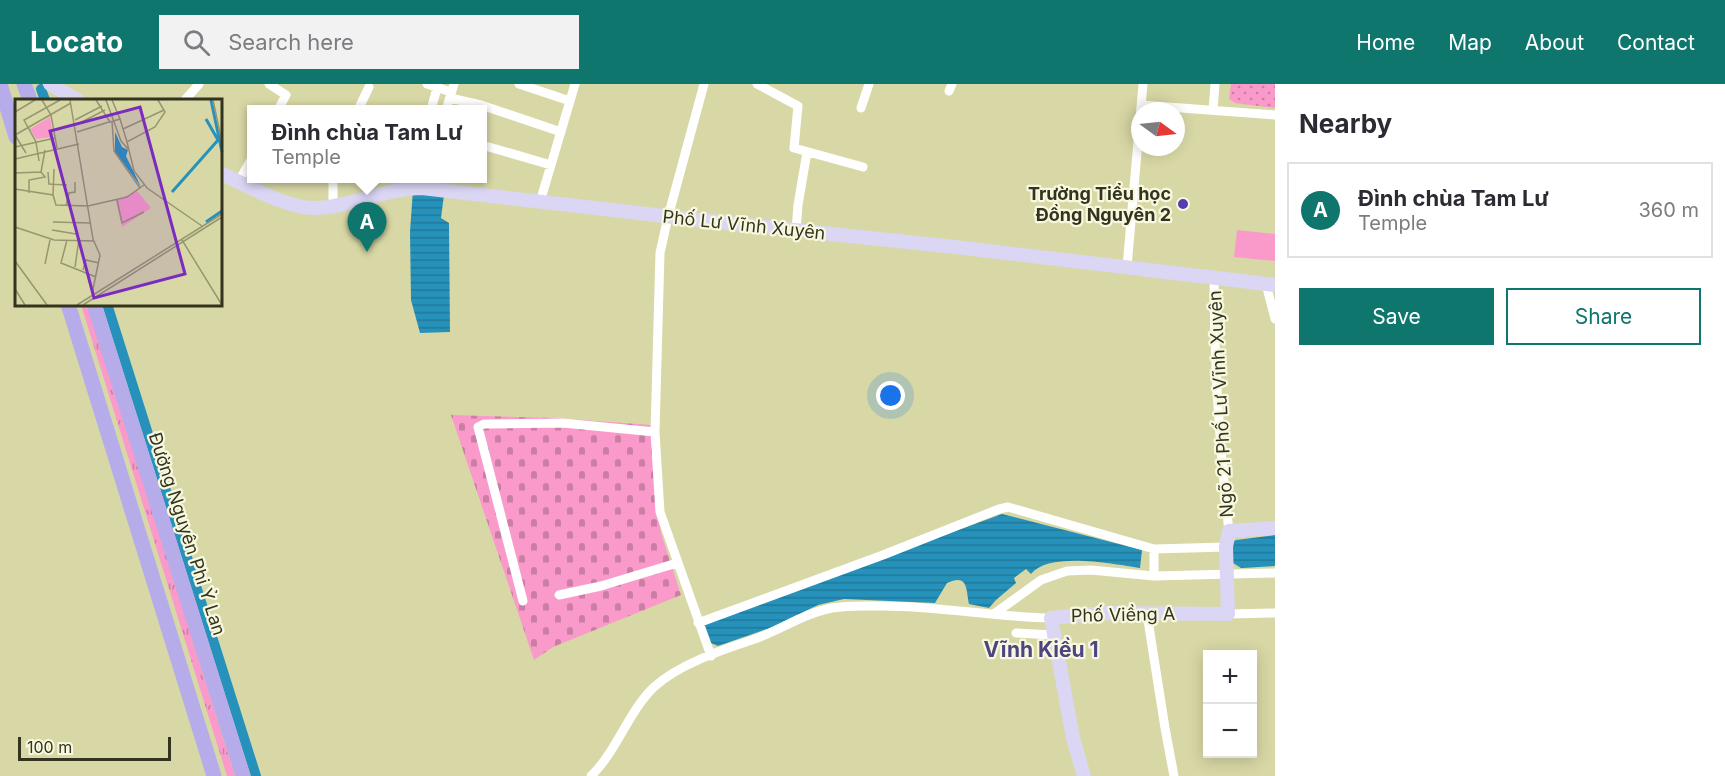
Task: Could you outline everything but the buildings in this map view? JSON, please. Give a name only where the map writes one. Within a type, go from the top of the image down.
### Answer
[{"type":"main road","points":[[0,84],[15,134]]},
{"type":"main road","points":[[24,84],[30,99]]},
{"type":"main road","points":[[69,306],[214,776]]},
{"type":"main road","name":"Đường Nguyên Phi Ỷ Lan","points":[[95,306],[243,776]]},
{"type":"street","points":[[50,84],[75,99]]},
{"type":"street","points":[[186,99],[199,84]]},
{"type":"street","points":[[269,84],[286,95],[281,105]]},
{"type":"street","points":[[427,84],[452,91],[482,105]]},
{"type":"street","points":[[519,84],[570,101]]},
{"type":"street","points":[[540,202],[575,84]]},
{"type":"street","points":[[704,84],[660,254],[655,432],[660,512],[711,656]]},
{"type":"street","points":[[757,84],[798,106],[794,148],[863,167]]},
{"type":"street","points":[[861,108],[869,84]]},
{"type":"street","points":[[1140,102],[1143,84]]},
{"type":"street","points":[[1213,110],[1215,84]]},
{"type":"street","points":[[432,105],[438,86]]},
{"type":"street","points":[[360,105],[369,87]]},
{"type":"street","points":[[487,107],[561,132]]},
{"type":"street","points":[[1185,108],[1275,115]]},
{"type":"street","points":[[487,147],[551,165]]},
{"type":"street","points":[[796,230],[807,152]]},
{"type":"street","points":[[1127,267],[1136,156]]},
{"type":"street","points":[[239,182],[247,167]]},
{"type":"street","name":"Phố Lư Vĩnh Xuyên","points":[[222,174],[261,193],[294,205],[315,208],[333,206],[416,183],[540,202],[1271,284]]},
{"type":"street","points":[[333,183],[333,206]]},
{"type":"street","name":"Ngõ 21 Phố Lư Vĩnh Xuyên","points":[[1214,278],[1214,351],[1222,470],[1229,531]]},
{"type":"street","points":[[1271,284],[1275,319]]},
{"type":"street","points":[[522,601],[478,427],[484,423],[563,423],[655,432]]},
{"type":"street","points":[[699,627],[1008,507],[1154,549],[1226,549]]},
{"type":"street","points":[[1275,528],[1229,531],[1226,549],[1228,614],[1275,614]]},
{"type":"street","points":[[1154,549],[1154,576]]},
{"type":"street","points":[[559,595],[601,586],[677,563]]},
{"type":"street","points":[[994,614],[1041,580],[1067,571],[1091,570],[1154,576],[1275,573]]},
{"type":"street","points":[[591,776],[602,766],[643,700],[668,676],[711,656],[772,633],[808,615],[832,608],[854,606],[910,606],[1051,618]]},
{"type":"street","name":"Phố Viềng A","points":[[1084,776],[1073,738],[1051,618],[1105,614],[1228,614]]},
{"type":"street","points":[[1147,614],[1174,776]]},
{"type":"street","points":[[1016,633],[1053,635]]},
{"type":"green space","points":[[1231,84],[1275,84],[1275,108],[1235,103],[1229,99]]},
{"type":"green space","points":[[1237,230],[1275,234],[1275,261],[1234,257]]},
{"type":"green space","points":[[81,306],[88,306],[235,776],[227,776]]},
{"type":"green space","points":[[451,415],[556,418],[651,425],[656,505],[661,533],[681,595],[553,647],[534,660]]},
{"type":"water","points":[[413,189],[444,195],[441,218],[449,223],[450,332],[420,333],[411,300],[410,232]]},
{"type":"water","points":[[1002,514],[1142,550],[1140,568],[1099,562],[1067,561],[1040,567],[1031,574],[1026,569],[1014,578],[1016,583],[989,608],[969,604],[965,584],[959,580],[947,583],[935,603],[844,599],[818,605],[770,628],[718,646],[711,643],[704,628],[705,623]]},
{"type":"water","points":[[1275,535],[1275,566],[1241,568],[1233,563],[1231,543],[1236,540]]},
{"type":"waterway","points":[[41,89],[45,99]]},
{"type":"waterway","points":[[108,306],[256,776]]},
{"type":"place","name":"Trường Tiểu học Đồng Nguyên 2","points":[[1183,204]]},
{"type":"place","name":"Đình chùa Tam Lư","points":[[367,252]]},
{"type":"district","name":"Vĩnh Kiều 1","points":[[1041,650]]}]
